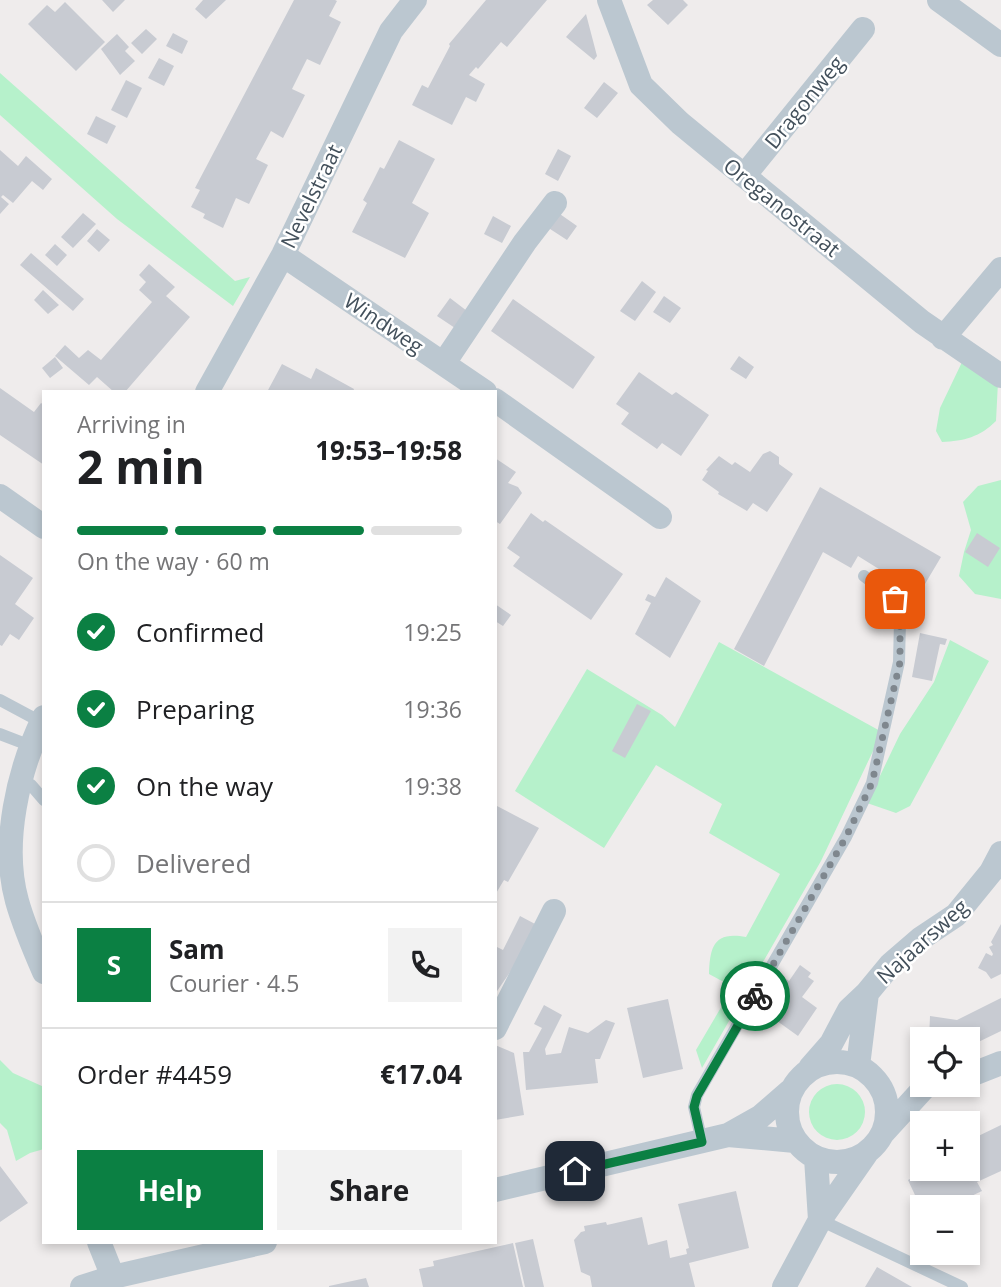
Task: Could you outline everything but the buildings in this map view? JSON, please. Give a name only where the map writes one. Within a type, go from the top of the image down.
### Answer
[{"type":"street","name":"Nevelstraat","points":[[209,390],[283,255],[391,31],[415,0]]},
{"type":"street","name":"Oreganostraat","points":[[609,0],[641,85],[680,124],[943,338],[1001,376]]},
{"type":"street","points":[[939,0],[1001,45]]},
{"type":"street","name":"Dragonweg","points":[[744,176],[863,29]]},
{"type":"street","points":[[444,363],[525,242],[555,203]]},
{"type":"street","name":"Windweg","points":[[283,255],[482,390]]},
{"type":"street","points":[[943,338],[1001,269]]},
{"type":"street","points":[[497,401],[660,517]]},
{"type":"street","points":[[0,496],[42,526]]},
{"type":"street","points":[[42,723],[31,746],[14,809],[10,859],[16,899],[42,967]]},
{"type":"street","name":"Najaarsweg","points":[[807,1071],[831,1044],[849,1010],[920,939],[956,915],[991,872],[1001,853]]},
{"type":"street","points":[[497,1024],[555,911]]},
{"type":"street","name":"Najaarsweg","points":[[858,1066],[867,993]]},
{"type":"street","points":[[497,1190],[727,1135],[760,1117],[790,1091],[807,1071],[832,1062],[858,1066],[878,1083],[887,1107],[883,1133]]},
{"type":"street","points":[[980,1071],[1001,1063]]},
{"type":"street","points":[[878,1083],[910,1085]]},
{"type":"street","points":[[790,1091],[786,1104],[789,1130],[804,1151],[816,1158],[842,1163],[866,1154]]},
{"type":"street","points":[[784,1287],[820,1220],[866,1154],[920,1097]]},
{"type":"street","points":[[727,1135],[795,1142]]},
{"type":"street","points":[[816,1158],[820,1220]]},
{"type":"street","points":[[100,1244],[113,1278]]},
{"type":"street","points":[[82,1287],[257,1244]]},
{"type":"lane","points":[[702,1142],[694,1107],[697,1096],[846,837],[872,783],[900,662],[900,621],[895,599],[864,576]]},
{"type":"lane","points":[[0,700],[42,721]]},
{"type":"lane","points":[[0,734],[31,746]]},
{"type":"lane","points":[[22,783],[31,785],[42,798]]},
{"type":"lane","points":[[820,1220],[962,1287]]},
{"type":"green space","points":[[0,73],[235,281],[250,277],[233,306],[117,219],[0,115]]},
{"type":"green space","points":[[963,360],[998,382],[996,421],[971,437],[942,442],[936,431],[940,408]]},
{"type":"green space","points":[[1001,480],[1001,599],[975,594],[959,576],[971,530],[963,502],[978,486]]},
{"type":"green space","points":[[950,640],[989,661],[910,806],[896,813],[867,803],[900,734],[934,682]]},
{"type":"green space","points":[[719,642],[882,732],[821,861],[702,1068],[696,1050],[733,987],[709,974],[712,949],[720,939],[746,937],[780,874],[709,833],[722,804],[656,765],[604,848],[515,791],[587,669],[662,715],[675,727]]},
{"type":"green space","points":[[0,1060],[13,1073],[42,1086],[42,1150],[16,1161],[7,1130],[0,1123]]},
{"type":"green space","points":[[837,1084],[852,1089],[860,1097],[865,1112],[860,1127],[852,1135],[837,1140],[822,1135],[814,1127],[809,1112],[814,1097],[822,1089]]},
{"type":"way so far","points":[[755,996],[846,837],[872,783],[900,662],[900,621],[895,599]]},
{"type":"route","points":[[575,1171],[702,1142],[694,1107],[697,1096],[755,996]]}]
